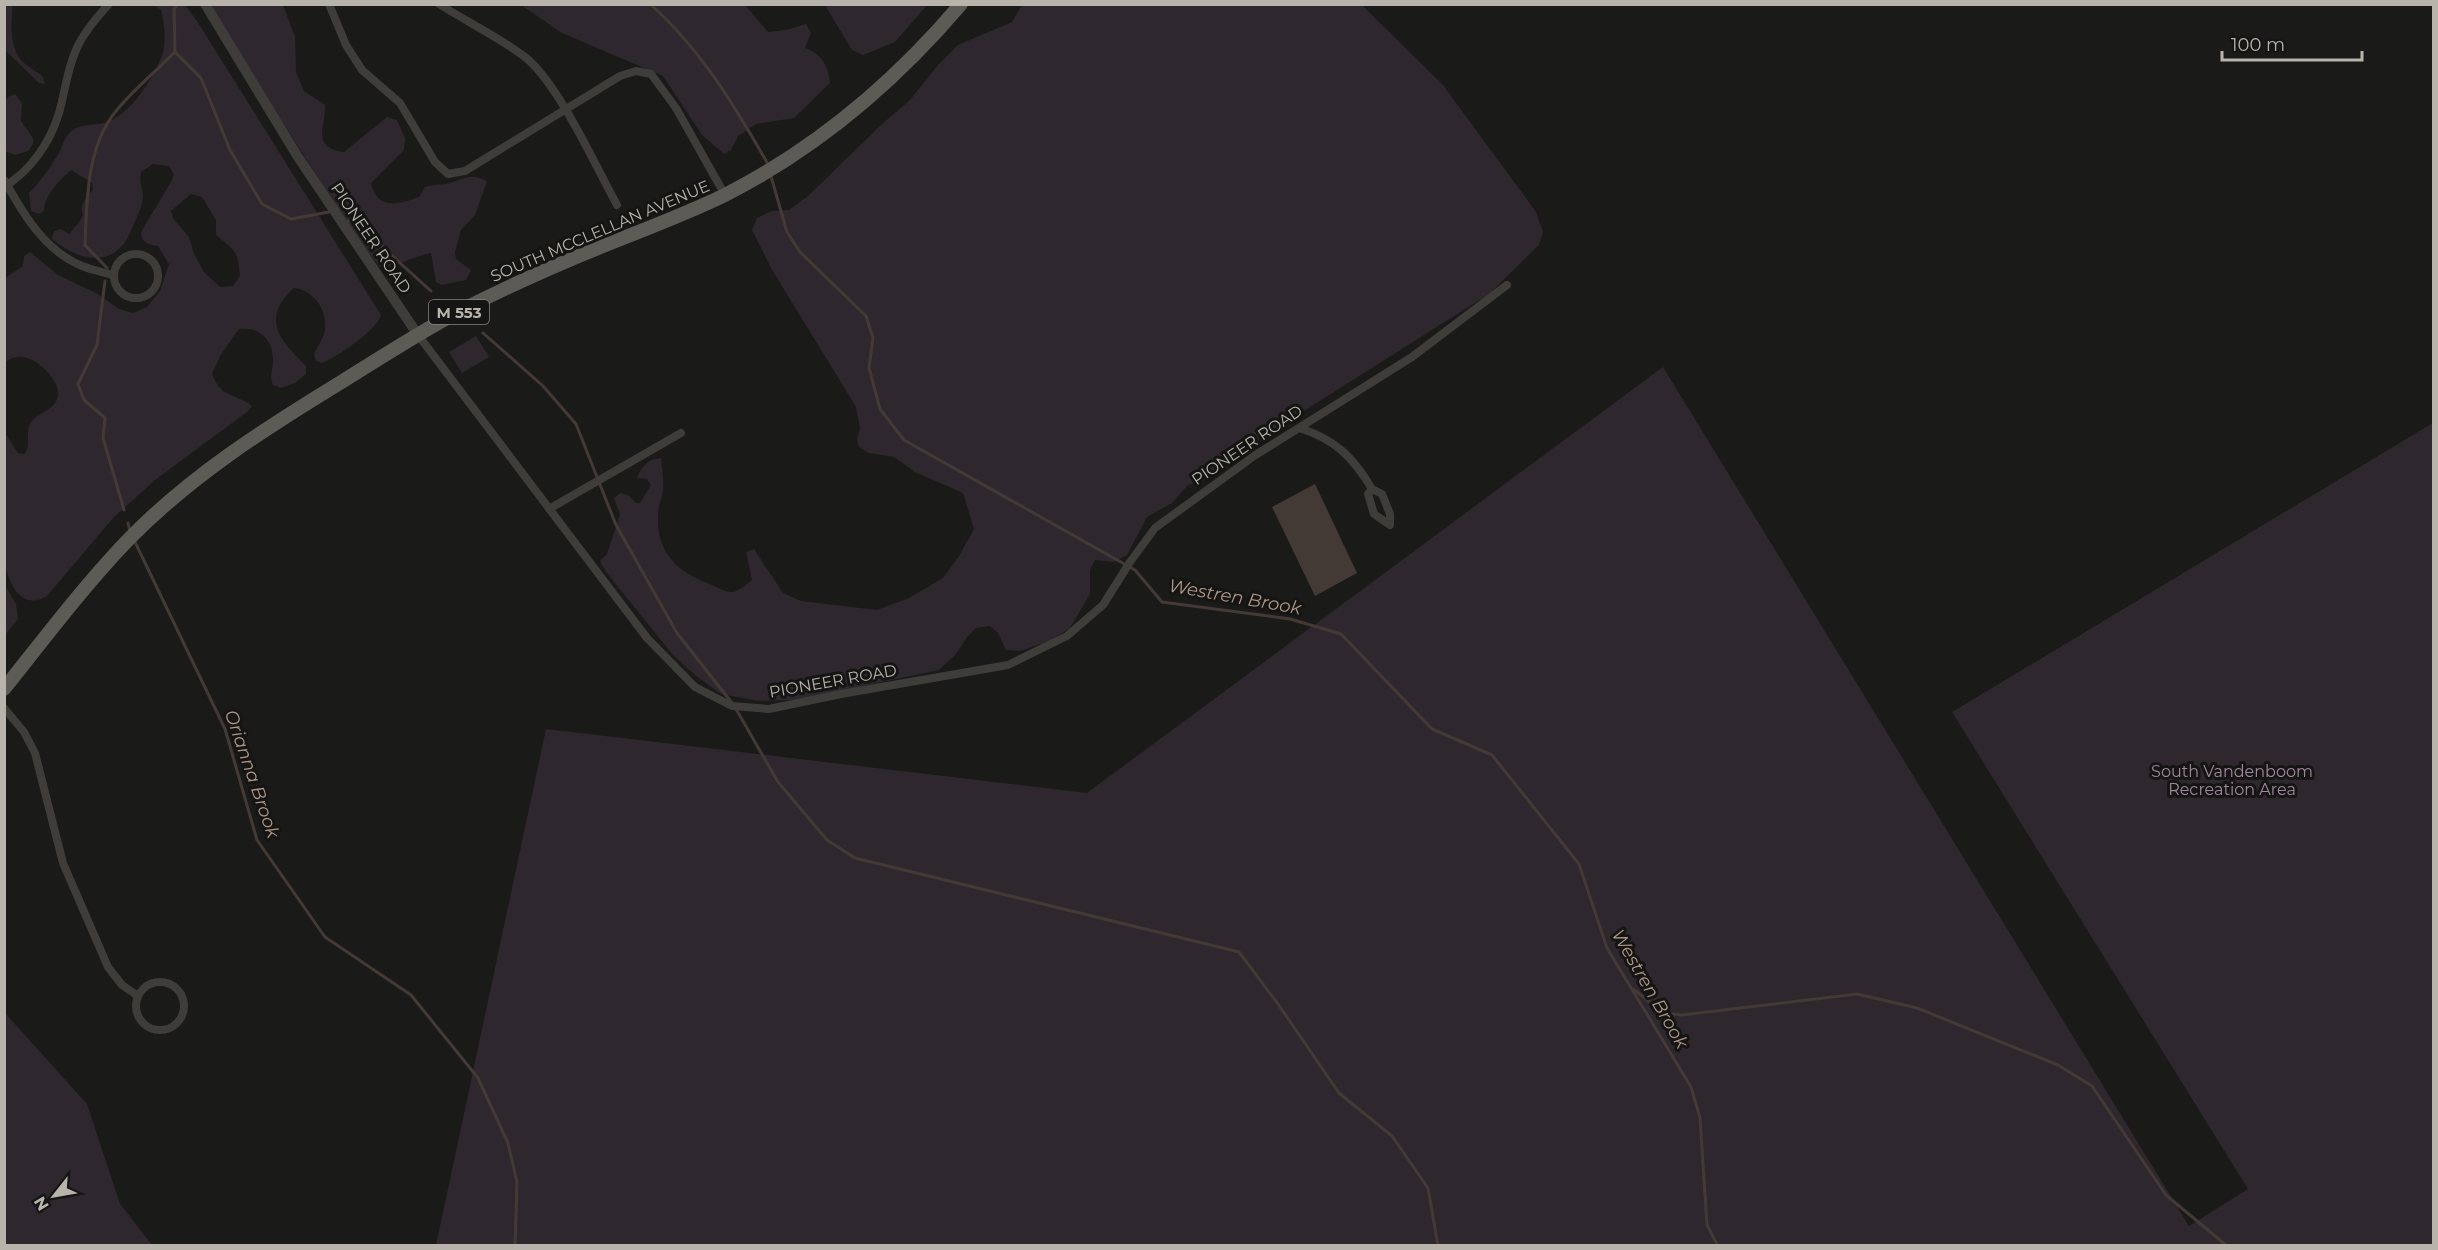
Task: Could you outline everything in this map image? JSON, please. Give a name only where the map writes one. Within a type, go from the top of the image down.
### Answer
[{"type":"main road","name":"SOUTH MCCLELLAN AVENUE","points":[[4,689],[72,604],[128,540],[195,479],[262,430],[418,335],[521,280],[725,195],[818,140],[867,101],[931,39],[961,4]]},
{"type":"street","points":[[109,4],[77,47],[63,88],[59,112],[50,135],[35,160],[5,184],[43,239],[80,265],[113,275]]},
{"type":"street","name":"PIONEER ROAD","points":[[205,4],[329,204],[418,335],[647,638],[695,687],[732,706],[769,709],[1008,665],[1067,636],[1103,605],[1155,528],[1254,456],[1412,357],[1507,285]]},
{"type":"street","points":[[329,4],[346,45],[362,70],[400,104],[435,162],[448,174],[465,171],[620,76],[636,71],[651,74],[676,108],[725,195]]},
{"type":"street","points":[[439,4],[526,58],[547,82],[565,110],[617,205]]},
{"type":"street","points":[[139,253],[153,261],[158,275],[157,282],[149,294],[136,298],[129,297],[117,289],[113,275],[114,268],[124,256],[139,253]]},
{"type":"street","points":[[1299,428],[1336,445],[1357,464],[1372,489]]},
{"type":"street","points":[[549,509],[681,433]]},
{"type":"street","points":[[4,708],[24,732],[35,753],[63,863],[108,967],[122,985],[138,996]]},
{"type":"street","points":[[156,983],[171,985],[182,997],[183,1012],[180,1019],[175,1025],[160,1030],[145,1025],[136,1012],[138,996],[142,990],[156,983]]},
{"type":"green space","points":[[4,5],[13,5],[12,35],[18,57],[43,77],[45,84],[39,83],[5,50]]},
{"type":"green space","points":[[154,5],[185,5],[197,21],[381,315],[364,336],[322,363],[316,361],[314,354],[325,331],[324,314],[313,297],[307,292],[294,288],[284,299],[276,319],[282,338],[306,366],[306,374],[295,383],[281,388],[273,385],[272,382],[273,361],[268,341],[259,332],[239,329],[220,356],[212,374],[223,391],[252,406],[155,480],[114,517],[47,596],[38,600],[30,600],[18,594],[13,587],[4,559],[5,433],[18,453],[24,454],[27,448],[29,426],[53,405],[58,396],[58,390],[52,377],[35,361],[20,357],[5,362],[5,278],[23,266],[24,256],[30,252],[58,275],[98,294],[119,309],[133,313],[147,307],[160,291],[169,264],[158,246],[148,244],[142,239],[141,232],[172,180],[174,174],[169,166],[153,164],[141,172],[143,199],[138,215],[124,244],[105,257],[96,258],[77,254],[52,239],[54,231],[61,229],[69,234],[80,221],[83,215],[83,204],[93,190],[92,183],[71,170],[53,188],[44,211],[39,214],[31,211],[29,193],[49,169],[71,132],[79,127],[104,123],[113,119],[131,105],[147,85],[164,50],[161,10]],"holes":[[[191,194],[202,197],[216,220],[216,235],[232,248],[238,261],[240,276],[233,286],[220,287],[204,272],[194,254],[189,237],[173,218],[171,211]]]},
{"type":"green space","points":[[209,5],[283,5],[295,37],[296,72],[304,91],[325,105],[322,135],[327,146],[344,152],[387,117],[397,120],[405,138],[404,150],[371,183],[378,198],[389,203],[396,203],[419,197],[425,187],[470,177],[487,181],[475,215],[461,230],[455,252],[456,259],[471,270],[466,280],[442,285],[436,282],[431,253],[380,267],[354,235]]},
{"type":"green space","points":[[521,5],[745,5],[768,32],[806,24],[811,33],[805,48],[816,53],[823,61],[830,83],[794,118],[756,124],[738,136],[731,150],[724,154],[702,135],[663,76],[562,33]]},
{"type":"green space","points":[[825,5],[927,5],[895,42],[863,55],[852,50]]},
{"type":"green space","points":[[1022,5],[1362,5],[1443,85],[1536,212],[1543,232],[1539,245],[1489,294],[1256,441],[1240,457],[1209,479],[1188,485],[1172,503],[1147,517],[1127,555],[1114,562],[1095,560],[1090,570],[1090,594],[1070,628],[1049,641],[1020,651],[1006,650],[998,633],[990,626],[976,628],[956,654],[939,670],[796,700],[758,701],[721,694],[673,655],[606,572],[600,561],[607,554],[620,515],[614,498],[620,493],[640,503],[651,485],[647,479],[637,478],[649,462],[661,458],[663,487],[658,511],[658,527],[664,549],[670,558],[686,572],[730,592],[739,590],[752,580],[746,552],[754,549],[783,593],[801,601],[877,610],[909,598],[943,578],[974,529],[963,493],[915,472],[894,457],[869,453],[859,447],[857,439],[860,428],[856,407],[771,268],[752,230],[757,218],[772,211],[789,210],[808,196],[909,101],[938,65],[958,45],[1012,22]]},
{"type":"green space","points":[[15,94],[22,103],[21,121],[33,138],[33,144],[28,151],[15,155],[4,151],[5,101]]},
{"type":"green space","points":[[476,336],[489,357],[462,373],[449,352]]},
{"type":"green space","name":"South Vandenboom Recreation Area","points":[[1663,367],[2189,1226],[2248,1189],[1952,712],[2433,423],[2433,1245],[436,1245],[546,729],[1087,793]]},
{"type":"green space","points":[[4,584],[16,604],[18,619],[5,635]]},
{"type":"green space","points":[[5,1013],[87,1104],[120,1204],[152,1245],[5,1245]]},
{"type":"shaded area","points":[[1315,484],[1357,573],[1315,596],[1272,507]]},
{"type":"waterway","name":"Orianna Brook","points":[[107,268],[85,245],[88,193],[94,158],[106,126],[116,111],[175,52],[174,9],[178,4]]},
{"type":"waterway","name":"Westren Brook","points":[[650,4],[685,40],[716,80],[769,166]]},
{"type":"waterway","points":[[175,52],[201,78],[230,150],[262,204],[291,219],[329,212]]},
{"type":"waterway","name":"Westren Brook","points":[[770,173],[787,232],[800,252],[866,316],[873,338],[869,368],[880,409],[904,440],[1135,570],[1162,602],[1290,619],[1341,634],[1432,729],[1492,755],[1579,864],[1607,948],[1691,1087],[1700,1118],[1707,1225],[1718,1246]]},
{"type":"waterway","points":[[348,221],[359,226],[431,291]]},
{"type":"waterway","name":"Orianna Brook","points":[[105,281],[97,345],[78,384],[84,400],[105,418],[103,438],[124,510]]},
{"type":"waterway","points":[[483,333],[543,386],[576,424],[616,525],[677,633],[732,703]]},
{"type":"waterway","name":"Orianna Brook","points":[[128,523],[130,531]]},
{"type":"waterway","name":"Orianna Brook","points":[[134,540],[225,729],[257,840],[325,937],[411,995],[478,1078],[508,1143],[517,1182],[515,1246]]},
{"type":"waterway","points":[[736,709],[778,782],[827,840],[855,858],[1239,952],[1339,1093],[1392,1136],[1428,1188],[1438,1246]]},
{"type":"waterway","points":[[1633,989],[1664,1013],[1682,1015],[1857,994],[1917,1008],[2058,1065],[2092,1086],[2166,1195],[2227,1246]]}]
